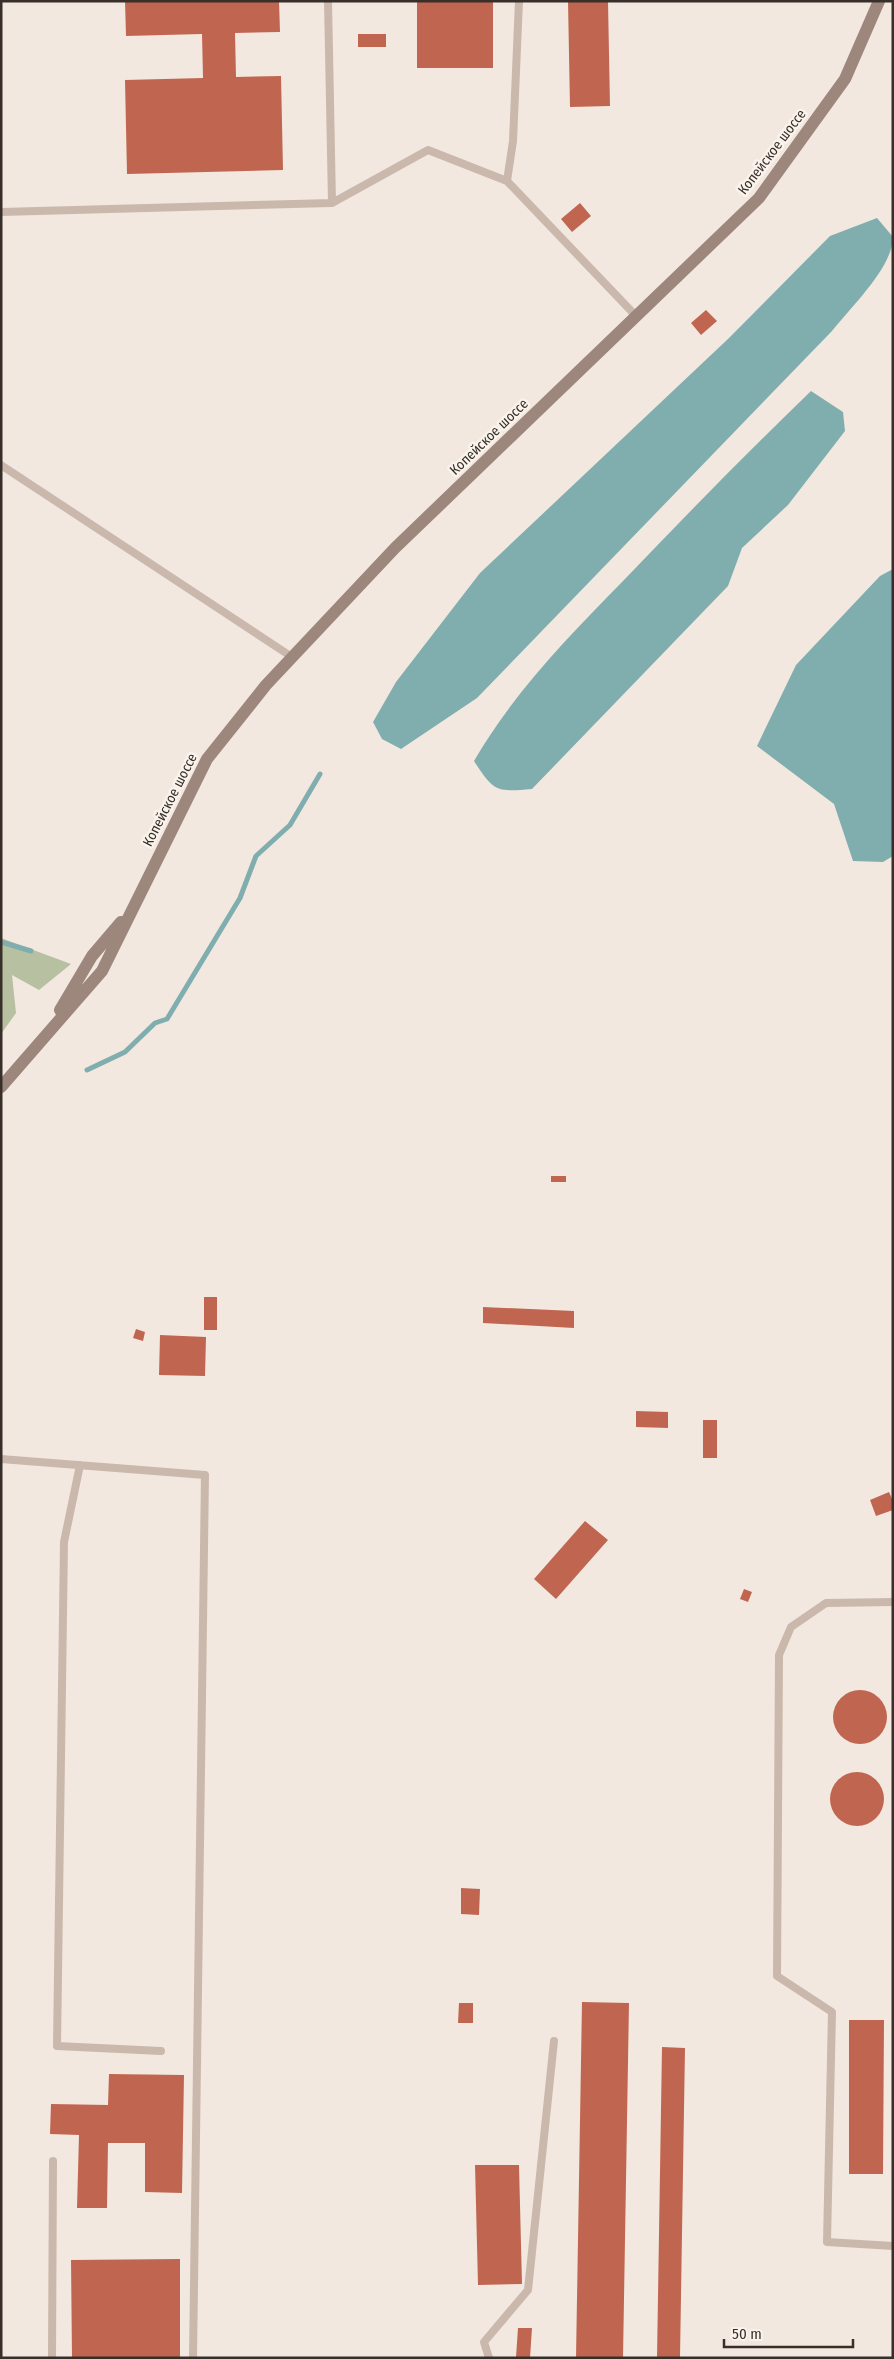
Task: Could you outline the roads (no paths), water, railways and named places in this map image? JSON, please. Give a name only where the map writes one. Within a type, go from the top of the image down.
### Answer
[{"type":"street","name":"Копейское шоссе","points":[[1,1086],[102,971],[207,759],[266,684],[395,548],[758,198],[845,78],[879,1]]},
{"type":"lane","points":[[328,1],[332,203]]},
{"type":"lane","points":[[507,181],[513,141],[519,1]]},
{"type":"lane","points":[[1,212],[332,203],[428,150],[507,181],[636,316]]},
{"type":"lane","points":[[1,465],[292,657]]},
{"type":"lane","points":[[1,1459],[205,1475],[193,2358]]},
{"type":"lane","points":[[80,1465],[64,1542],[57,2046],[161,2051]]},
{"type":"lane","points":[[893,1602],[826,1604],[790,1627],[779,1655],[777,1976],[832,2012],[827,2242],[893,2246]]},
{"type":"lane","points":[[489,2358],[484,2342],[528,2290],[554,2041]]},
{"type":"lane","points":[[52,2358],[53,2161]]},
{"type":"water","points":[[877,218],[893,237],[891,249],[879,274],[832,331],[477,698],[401,749],[382,739],[373,722],[396,682],[480,573],[729,338],[830,236]]},
{"type":"water","points":[[811,391],[843,412],[845,431],[788,505],[742,548],[728,586],[532,789],[503,790],[492,784],[486,779],[474,761],[507,711],[525,688],[583,622],[716,485]]},
{"type":"water","points":[[893,569],[893,856],[883,862],[853,861],[834,804],[757,746],[796,665],[880,576]]},
{"type":"waterway","points":[[87,1070],[125,1052],[155,1023],[167,1019],[240,898],[256,856],[290,825],[320,774]]},
{"type":"waterway","points":[[1,942],[31,951]]}]
